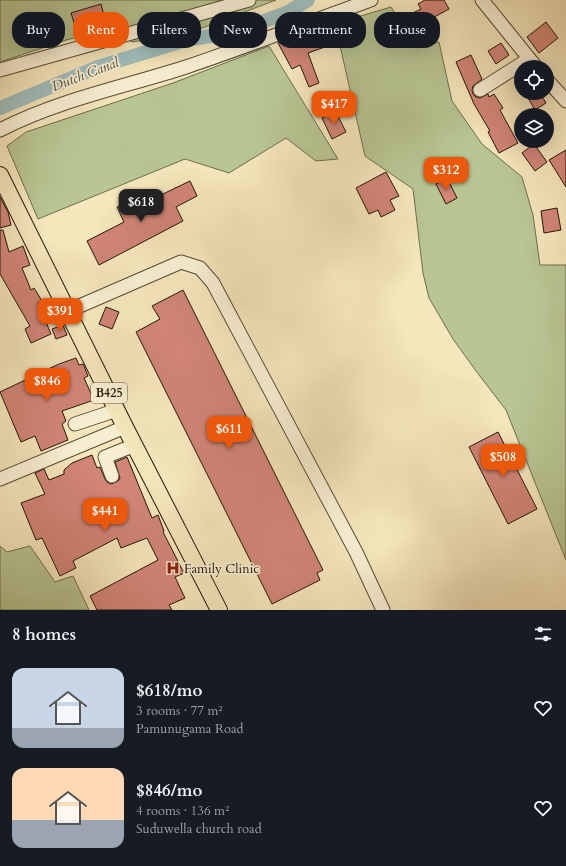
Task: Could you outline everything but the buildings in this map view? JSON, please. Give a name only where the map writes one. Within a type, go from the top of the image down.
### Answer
[{"type":"main road","name":"B425","points":[[0,175],[125,426],[219,610]]},
{"type":"street","points":[[0,70],[250,0]]},
{"type":"street","points":[[0,130],[28,117],[186,66],[371,0]]},
{"type":"street","points":[[482,0],[531,60]]},
{"type":"street","points":[[480,90],[514,73]]},
{"type":"street","points":[[554,88],[566,102]]},
{"type":"street","points":[[68,311],[181,262],[200,268],[213,283],[356,552],[383,610]]},
{"type":"street","points":[[75,424],[117,410]]},
{"type":"street","points":[[0,479],[125,426]]},
{"type":"street","points":[[112,476],[105,457],[135,445]]},
{"type":"green space","points":[[0,0],[276,0],[244,12],[209,12],[209,25],[201,28],[201,12],[137,12],[137,41],[132,42],[129,40],[129,12],[73,12],[73,38],[65,40],[65,12],[12,12],[12,48],[42,48],[0,62]]},
{"type":"green space","points":[[391,7],[394,12],[374,12]]},
{"type":"green space","points":[[374,12],[374,48],[440,48],[440,47],[452,101],[482,144],[522,177],[533,215],[540,265],[566,265],[566,560],[506,410],[453,339],[429,298],[423,273],[413,189],[365,156],[341,48],[366,48],[366,14]]},
{"type":"green space","points":[[269,46],[338,159],[316,161],[286,138],[229,173],[185,159],[38,219],[7,146],[26,132],[173,83]]},
{"type":"green space","points":[[0,546],[7,552],[30,546],[55,582],[73,576],[89,610],[0,610]]},
{"type":"waterway","name":"Dutch Canal","points":[[0,108],[98,67],[186,40],[236,32],[288,12],[308,0]]},
{"type":"place","name":"Family Clinic","points":[[173,568]]}]
